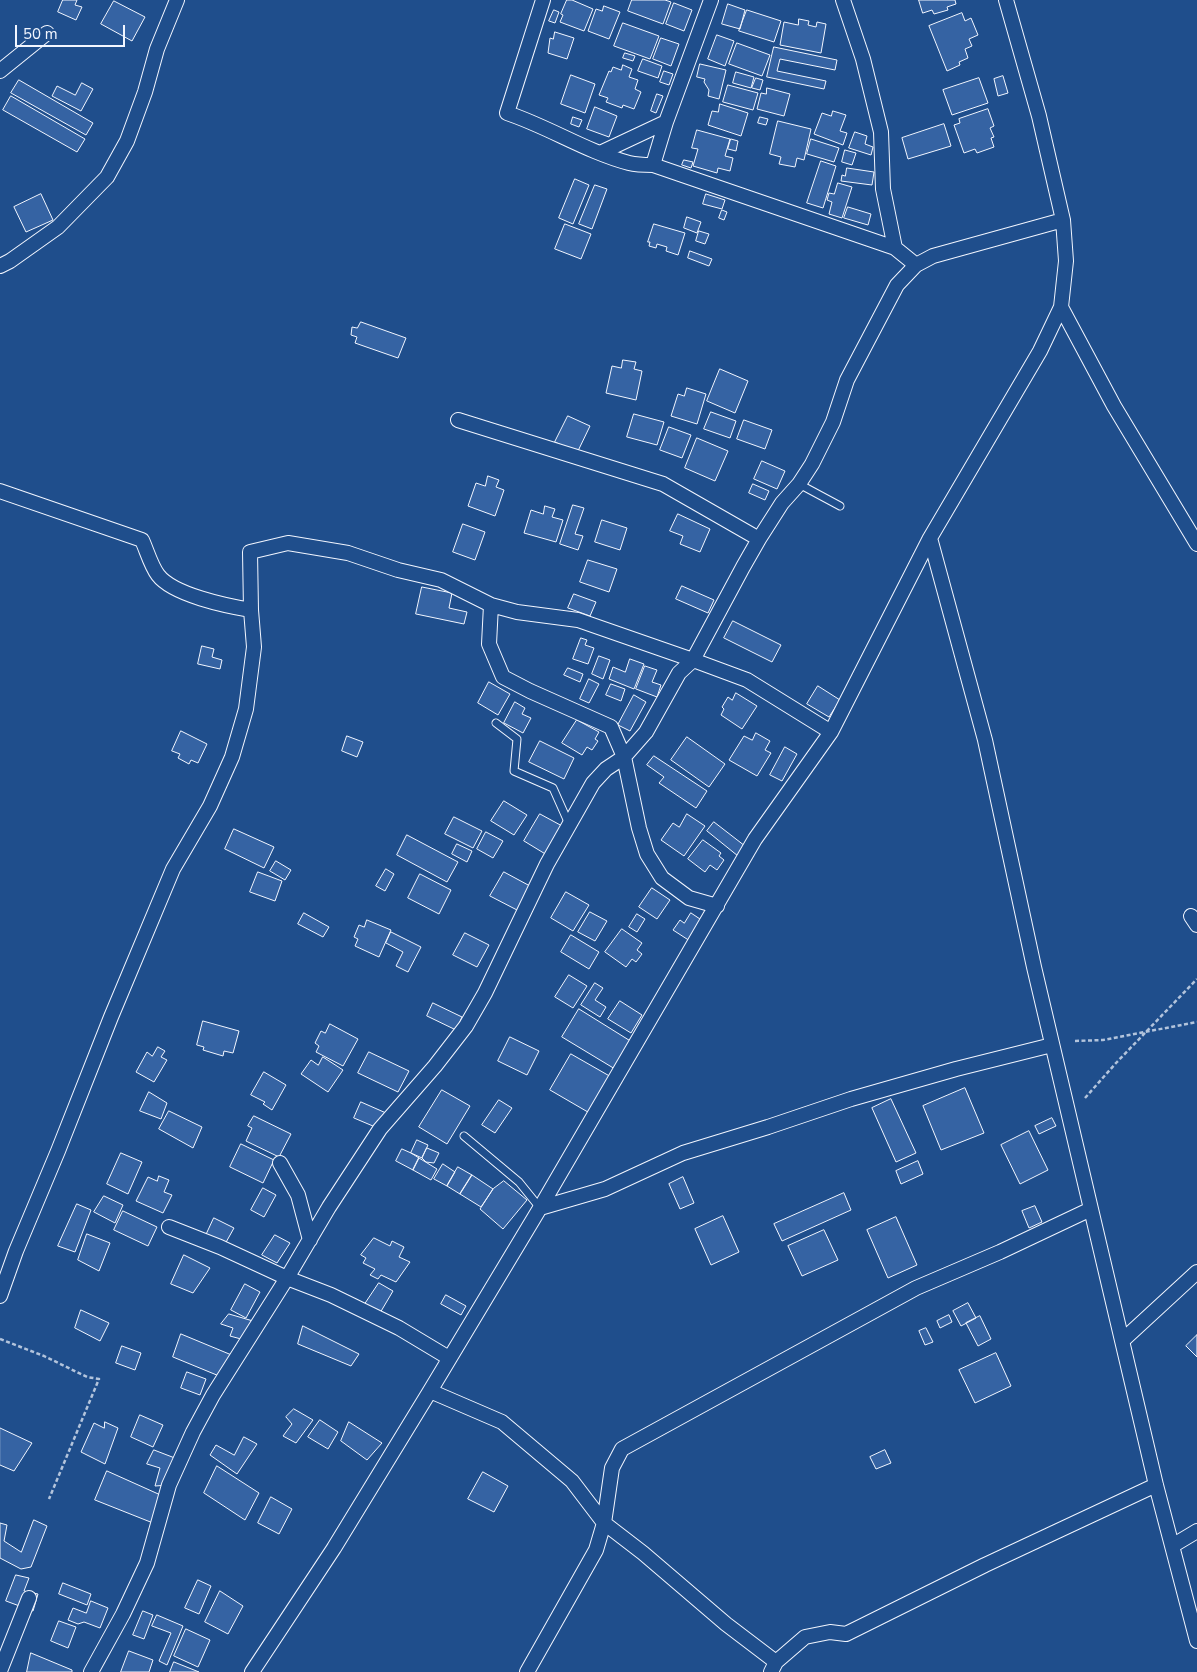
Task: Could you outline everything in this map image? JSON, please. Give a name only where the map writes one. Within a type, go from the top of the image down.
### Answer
[{"type":"street","points":[[0,266],[58,227],[107,177],[127,141],[145,92],[157,49],[178,0]]},
{"type":"street","points":[[543,0],[507,113],[600,153],[631,164],[653,165],[895,248],[916,265]]},
{"type":"street","points":[[653,165],[666,122],[711,0]]},
{"type":"street","points":[[843,0],[863,59],[881,132],[883,189],[895,248]]},
{"type":"street","points":[[252,1672],[334,1548],[450,1358],[540,1208],[755,839],[831,732],[930,538],[1040,351],[1061,307],[1066,261],[1063,220],[1039,116],[1006,0]]},
{"type":"street","points":[[0,71],[47,33]]},
{"type":"street","points":[[600,153],[666,122]]},
{"type":"street","points":[[91,1672],[123,1614],[147,1563],[165,1497],[193,1432],[213,1395],[380,1129],[466,1026],[485,993],[547,864],[593,783],[606,769],[624,757],[646,732],[679,673],[693,660],[759,539],[812,464],[833,422],[847,380],[898,285],[916,265],[933,256],[1063,220]]},
{"type":"street","points":[[1061,307],[1114,406],[1197,544]]},
{"type":"street","points":[[458,420],[663,484],[759,539]]},
{"type":"street","points":[[0,491],[134,536],[142,540],[159,576],[177,590],[221,604],[251,610]]},
{"type":"street","points":[[930,538],[985,740],[1052,1045],[1156,1484],[1197,1641]]},
{"type":"street","points":[[0,1296],[16,1251],[172,869],[210,806],[232,757],[246,709],[254,647],[250,552],[288,543],[348,552],[398,570],[441,580],[491,605],[516,612],[578,620],[747,680],[831,732]]},
{"type":"street","points":[[491,605],[489,644],[503,677],[611,727],[624,757],[639,828],[647,854],[662,878],[689,898],[717,906]]},
{"type":"street","points":[[540,1208],[605,1189],[684,1153],[768,1128],[851,1098],[1052,1045]]},
{"type":"street","points":[[280,1163],[298,1195],[310,1240]]},
{"type":"street","points":[[526,1672],[596,1550],[604,1523],[612,1468],[622,1449],[916,1288],[1000,1252],[1091,1209]]},
{"type":"street","points":[[169,1227],[220,1247],[287,1278],[331,1294],[399,1328],[450,1358]]},
{"type":"street","points":[[1123,1340],[1197,1272]]},
{"type":"street","points":[[430,1391],[502,1422],[572,1481],[604,1523],[643,1553],[774,1667],[806,1637],[830,1632],[846,1634],[985,1564],[1156,1484]]},
{"type":"street","points":[[1172,1546],[1197,1531]]},
{"type":"street","points":[[0,1671],[29,1598]]},
{"type":"lane","points":[[799,484],[840,506]]},
{"type":"lane","points":[[496,723],[517,739],[514,771],[552,788],[569,824]]},
{"type":"lane","points":[[464,1136],[519,1182],[540,1208]]},
{"type":"path","points":[[1085,1098],[1197,979]]},
{"type":"path","points":[[1075,1041],[1103,1040],[1197,1022]]},
{"type":"path","points":[[0,1339],[44,1356],[87,1377],[99,1379],[49,1499]]},
{"type":"building","points":[[63,0],[77,0],[75,5],[82,7],[76,20],[58,12]]},
{"type":"building","points":[[567,0],[572,0],[593,9],[584,31],[560,22]]},
{"type":"building","points":[[632,0],[665,0],[671,2],[663,24],[628,11]]},
{"type":"building","points":[[919,0],[955,0],[956,4],[947,7],[948,10],[934,14],[932,10],[923,13]]},
{"type":"building","points":[[114,1],[145,17],[132,41],[101,24]]},
{"type":"building","points":[[674,3],[692,10],[684,31],[666,24]]},
{"type":"building","points":[[728,4],[745,10],[740,29],[722,24]]},
{"type":"building","points":[[604,6],[620,12],[609,39],[588,31],[596,9],[602,11]]},
{"type":"building","points":[[554,10],[559,12],[555,23],[549,21]]},
{"type":"building","points":[[747,10],[781,21],[774,42],[739,31]]},
{"type":"building","points":[[962,13],[965,21],[971,18],[978,35],[969,39],[972,46],[965,49],[968,58],[959,62],[960,65],[947,71],[929,26]]},
{"type":"building","points":[[799,19],[809,21],[808,25],[816,27],[817,22],[826,24],[821,53],[780,45],[784,22],[798,25]]},
{"type":"building","points":[[623,23],[659,36],[650,59],[614,46]]},
{"type":"building","points":[[555,32],[574,38],[567,59],[548,53],[550,38],[553,39]]},
{"type":"building","points":[[717,35],[734,41],[725,66],[708,59]]},
{"type":"building","points":[[661,38],[679,44],[671,66],[653,59]]},
{"type":"building","points":[[737,43],[770,55],[762,76],[729,64]]},
{"type":"building","points":[[774,47],[837,60],[835,70],[780,59],[777,71],[826,81],[824,89],[767,77]]},
{"type":"building","points":[[625,53],[635,56],[633,61],[623,58]]},
{"type":"building","points":[[643,59],[662,66],[658,78],[638,71]]},
{"type":"building","points":[[700,64],[726,70],[719,99],[708,96],[709,90],[704,82],[705,79],[697,77]]},
{"type":"building","points":[[623,65],[632,69],[629,77],[638,80],[635,89],[641,92],[634,109],[623,105],[622,108],[606,102],[608,98],[599,95],[609,71],[611,72],[613,67],[621,70]]},
{"type":"building","points":[[664,71],[673,74],[669,85],[660,82]]},
{"type":"building","points":[[736,72],[754,77],[751,88],[733,83]]},
{"type":"building","points":[[571,75],[595,84],[585,113],[561,104]]},
{"type":"building","points":[[1003,76],[1008,93],[998,96],[994,79]]},
{"type":"building","points":[[756,78],[763,80],[760,90],[752,88]]},
{"type":"building","points":[[979,78],[988,103],[952,115],[943,90]]},
{"type":"building","points":[[19,80],[93,123],[86,135],[11,93]]},
{"type":"building","points":[[82,83],[93,89],[81,111],[52,96],[57,86],[75,95]]},
{"type":"building","points":[[728,85],[758,93],[753,110],[723,102]]},
{"type":"building","points":[[767,88],[790,94],[784,116],[757,109],[761,93],[766,94]]},
{"type":"building","points":[[657,94],[663,96],[656,113],[651,111]]},
{"type":"building","points":[[11,96],[85,139],[77,152],[3,110]]},
{"type":"building","points":[[720,104],[748,113],[741,136],[708,125],[712,111],[718,112]]},
{"type":"building","points":[[595,107],[617,116],[609,137],[587,129]]},
{"type":"building","points":[[988,109],[994,126],[990,128],[994,137],[991,138],[994,147],[977,153],[975,149],[964,153],[954,125],[960,123],[959,119]]},
{"type":"building","points":[[833,111],[846,115],[840,131],[847,133],[843,145],[814,134],[822,113],[831,116]]},
{"type":"building","points":[[573,117],[582,120],[579,127],[571,124]]},
{"type":"building","points":[[760,117],[768,119],[766,125],[758,123]]},
{"type":"building","points":[[778,121],[811,129],[804,160],[797,158],[795,167],[779,164],[781,157],[770,154]]},
{"type":"building","points":[[944,124],[951,146],[908,159],[902,138]]},
{"type":"building","points":[[697,130],[730,139],[725,156],[733,158],[730,171],[718,168],[717,173],[693,166],[698,149],[692,148]]},
{"type":"building","points":[[855,132],[867,136],[865,144],[873,147],[871,155],[849,148]]},
{"type":"building","points":[[731,139],[738,141],[736,151],[728,149]]},
{"type":"building","points":[[811,139],[839,148],[834,162],[807,154]]},
{"type":"building","points":[[845,150],[856,153],[852,165],[842,162]]},
{"type":"building","points":[[684,160],[693,162],[691,168],[682,165]]},
{"type":"building","points":[[821,161],[836,166],[823,208],[807,203]]},
{"type":"building","points":[[847,168],[874,172],[872,185],[841,181],[842,175],[845,176]]},
{"type":"building","points":[[575,179],[589,185],[573,224],[559,218]]},
{"type":"building","points":[[838,183],[852,187],[842,218],[829,214],[832,202],[827,200],[829,193],[834,194]]},
{"type":"building","points":[[595,185],[607,189],[592,229],[579,224]]},
{"type":"building","points":[[41,194],[53,220],[26,232],[14,207]]},
{"type":"building","points":[[706,194],[725,200],[722,209],[703,204]]},
{"type":"building","points":[[848,207],[871,214],[868,225],[844,218]]},
{"type":"building","points":[[722,210],[727,212],[724,220],[719,218]]},
{"type":"building","points":[[687,217],[701,222],[697,233],[684,228]]},
{"type":"building","points":[[565,224],[591,234],[581,259],[555,249]]},
{"type":"building","points":[[654,224],[685,233],[678,255],[666,251],[667,247],[657,244],[656,248],[649,246],[650,242],[648,242]]},
{"type":"building","points":[[699,231],[709,234],[705,244],[696,241]]},
{"type":"building","points":[[690,251],[712,259],[709,266],[688,258]]},
{"type":"building","points":[[361,322],[406,338],[398,358],[355,343],[357,337],[351,335],[352,327],[357,328]]},
{"type":"building","points":[[623,360],[636,362],[634,369],[642,371],[636,400],[606,393],[612,366],[621,368]]},
{"type":"building","points":[[720,369],[748,381],[735,413],[707,401]]},
{"type":"building","points":[[687,388],[706,394],[697,424],[671,416],[678,394],[684,396]]},
{"type":"building","points":[[711,412],[736,421],[730,438],[704,429]]},
{"type":"building","points":[[634,414],[664,422],[657,445],[627,437]]},
{"type":"building","points":[[568,416],[590,426],[577,453],[555,442]]},
{"type":"building","points":[[744,420],[772,430],[765,449],[737,439]]},
{"type":"building","points":[[669,427],[691,435],[682,458],[660,450]]},
{"type":"building","points":[[697,438],[728,451],[715,481],[685,468]]},
{"type":"building","points":[[762,461],[785,471],[777,489],[754,479]]},
{"type":"building","points":[[488,476],[499,480],[496,487],[504,490],[495,516],[468,506],[476,483],[485,486]]},
{"type":"building","points":[[753,484],[769,491],[765,500],[749,493]]},
{"type":"building","points":[[573,505],[584,508],[575,534],[583,536],[578,550],[560,544]]},
{"type":"building","points":[[545,506],[555,509],[552,517],[563,520],[556,542],[524,533],[531,510],[543,514]]},
{"type":"building","points":[[678,514],[710,529],[700,552],[680,544],[683,536],[670,531]]},
{"type":"building","points":[[602,520],[627,528],[620,550],[595,542]]},
{"type":"building","points":[[463,524],[485,532],[475,560],[453,552]]},
{"type":"building","points":[[588,560],[617,569],[609,592],[580,582]]},
{"type":"building","points":[[682,586],[714,600],[708,613],[676,599]]},
{"type":"building","points":[[422,587],[452,593],[449,608],[467,612],[464,624],[416,614]]},
{"type":"building","points":[[574,594],[596,602],[590,616],[568,608]]},
{"type":"building","points":[[733,621],[781,645],[772,662],[724,638]]},
{"type":"building","points":[[581,638],[587,640],[585,645],[594,648],[588,664],[573,659]]},
{"type":"building","points":[[202,646],[214,649],[212,657],[222,660],[220,669],[198,664]]},
{"type":"building","points":[[599,656],[610,660],[603,679],[592,674]]},
{"type":"building","points":[[630,659],[644,664],[634,689],[609,679],[613,667],[625,672]]},
{"type":"building","points":[[645,666],[657,670],[652,682],[661,685],[657,697],[636,689]]},
{"type":"building","points":[[568,668],[583,674],[580,682],[564,675]]},
{"type":"building","points":[[589,679],[599,684],[589,703],[580,699]]},
{"type":"building","points":[[489,682],[510,694],[498,715],[478,703]]},
{"type":"building","points":[[611,684],[625,689],[621,701],[606,695]]},
{"type":"building","points":[[818,686],[840,700],[829,717],[807,704]]},
{"type":"building","points":[[736,693],[757,706],[742,729],[721,715],[724,709],[722,707],[728,697],[732,700]]},
{"type":"building","points":[[634,695],[646,702],[630,731],[618,725]]},
{"type":"building","points":[[515,702],[525,708],[522,714],[531,718],[523,733],[504,723]]},
{"type":"building","points":[[577,720],[599,732],[595,739],[598,741],[592,750],[587,747],[582,755],[562,743]]},
{"type":"building","points":[[181,731],[207,744],[198,763],[191,760],[189,764],[178,758],[180,754],[172,751]]},
{"type":"building","points":[[756,733],[770,741],[765,750],[771,753],[757,776],[729,760],[744,736],[752,740]]},
{"type":"building","points":[[347,736],[363,742],[357,757],[342,751]]},
{"type":"building","points":[[687,737],[725,764],[709,787],[671,760]]},
{"type":"building","points":[[540,741],[574,758],[564,779],[529,762]]},
{"type":"building","points":[[785,747],[797,754],[782,781],[770,775]]},
{"type":"building","points":[[654,756],[707,791],[696,808],[659,783],[664,777],[647,765]]},
{"type":"building","points":[[504,801],[527,815],[514,835],[491,821]]},
{"type":"building","points":[[540,814],[564,827],[547,855],[524,841]]},
{"type":"building","points":[[687,814],[705,826],[684,856],[661,840],[673,823],[679,827]]},
{"type":"building","points":[[454,817],[482,831],[473,848],[445,834]]},
{"type":"building","points":[[714,822],[745,846],[738,856],[707,831]]},
{"type":"building","points":[[234,829],[274,847],[264,868],[225,849]]},
{"type":"building","points":[[486,832],[503,841],[493,858],[477,849]]},
{"type":"building","points":[[407,835],[458,862],[447,882],[397,855]]},
{"type":"building","points":[[703,840],[721,853],[719,856],[724,860],[717,870],[710,865],[705,872],[688,859]]},
{"type":"building","points":[[457,844],[472,851],[467,862],[452,854]]},
{"type":"building","points":[[276,861],[291,870],[285,880],[270,871]]},
{"type":"building","points":[[386,869],[394,874],[385,891],[376,886]]},
{"type":"building","points":[[258,872],[282,881],[275,901],[250,892]]},
{"type":"building","points":[[504,872],[530,886],[517,910],[490,896]]},
{"type":"building","points":[[420,874],[451,890],[439,914],[408,898]]},
{"type":"building","points":[[652,888],[670,900],[657,919],[639,907]]},
{"type":"building","points":[[566,892],[589,905],[573,931],[551,918]]},
{"type":"building","points":[[590,912],[607,921],[595,941],[578,932]]},
{"type":"building","points":[[304,913],[329,927],[323,937],[298,924]]},
{"type":"building","points":[[691,913],[703,921],[690,941],[673,930],[680,920],[684,923]]},
{"type":"building","points":[[637,914],[645,919],[637,932],[629,927]]},
{"type":"building","points":[[367,920],[391,930],[379,957],[355,946],[358,939],[354,937],[359,925],[364,927]]},
{"type":"building","points":[[622,929],[642,943],[637,950],[642,954],[636,962],[632,959],[626,967],[605,952]]},
{"type":"building","points":[[391,932],[421,947],[408,972],[396,966],[403,952],[386,943]]},
{"type":"building","points":[[465,933],[489,945],[477,967],[453,955]]},
{"type":"building","points":[[571,935],[599,952],[589,969],[561,952]]},
{"type":"building","points":[[569,975],[587,986],[573,1008],[555,997]]},
{"type":"building","points":[[595,983],[603,988],[595,1000],[606,1007],[600,1017],[581,1005]]},
{"type":"building","points":[[620,1001],[642,1015],[631,1033],[608,1019]]},
{"type":"building","points":[[433,1003],[462,1017],[456,1030],[427,1016]]},
{"type":"building","points":[[579,1009],[632,1042],[615,1069],[562,1037]]},
{"type":"building","points":[[203,1021],[239,1031],[233,1053],[224,1051],[223,1056],[203,1050],[204,1047],[197,1045]]},
{"type":"building","points":[[330,1024],[358,1039],[343,1066],[316,1052],[319,1046],[315,1043],[321,1031],[325,1033]]},
{"type":"building","points":[[510,1037],[539,1051],[527,1075],[498,1061]]},
{"type":"building","points":[[158,1047],[165,1051],[161,1057],[167,1060],[154,1082],[136,1072],[147,1052],[152,1056]]},
{"type":"building","points":[[369,1052],[409,1071],[398,1092],[358,1073]]},
{"type":"building","points":[[571,1054],[613,1078],[593,1115],[550,1090]]},
{"type":"building","points":[[323,1057],[343,1070],[328,1092],[301,1074],[311,1060],[318,1065]]},
{"type":"building","points":[[264,1072],[286,1085],[272,1110],[263,1104],[265,1102],[251,1095]]},
{"type":"building","points":[[965,1088],[984,1133],[941,1150],[923,1106]]},
{"type":"building","points":[[442,1090],[470,1106],[447,1144],[419,1127]]},
{"type":"building","points":[[149,1092],[167,1103],[161,1119],[140,1111]]},
{"type":"building","points":[[891,1099],[916,1153],[896,1162],[872,1108]]},
{"type":"building","points":[[499,1100],[512,1108],[495,1133],[482,1125]]},
{"type":"building","points":[[361,1102],[386,1113],[380,1129],[354,1118]]},
{"type":"building","points":[[169,1111],[202,1127],[193,1148],[159,1129]]},
{"type":"building","points":[[254,1116],[291,1134],[279,1157],[246,1141],[252,1128],[248,1126]]},
{"type":"building","points":[[1052,1118],[1056,1126],[1039,1134],[1035,1126]]},
{"type":"building","points":[[1029,1131],[1048,1170],[1020,1184],[1001,1145]]},
{"type":"building","points":[[417,1140],[428,1145],[422,1158],[411,1153]]},
{"type":"building","points":[[241,1144],[274,1160],[263,1183],[230,1167]]},
{"type":"building","points":[[427,1148],[439,1153],[434,1163],[426,1162],[422,1158]]},
{"type":"building","points":[[402,1149],[419,1158],[413,1170],[396,1161]]},
{"type":"building","points":[[121,1153],[142,1162],[128,1194],[107,1184]]},
{"type":"building","points":[[419,1158],[437,1169],[431,1180],[413,1170]]},
{"type":"building","points":[[918,1161],[923,1174],[901,1184],[896,1171]]},
{"type":"building","points":[[443,1164],[455,1172],[447,1186],[434,1179]]},
{"type":"building","points":[[458,1167],[472,1175],[460,1194],[447,1186]]},
{"type":"building","points":[[472,1175],[493,1189],[481,1207],[460,1194]]},
{"type":"building","points":[[159,1176],[169,1180],[164,1192],[172,1195],[163,1213],[136,1201],[148,1177],[157,1181]]},
{"type":"building","points":[[683,1177],[694,1203],[680,1209],[669,1184]]},
{"type":"building","points":[[504,1181],[527,1200],[503,1229],[480,1209],[493,1189]]},
{"type":"building","points":[[263,1188],[276,1195],[264,1217],[251,1210]]},
{"type":"building","points":[[844,1193],[851,1210],[782,1241],[774,1224]]},
{"type":"building","points":[[104,1196],[123,1205],[115,1223],[94,1212]]},
{"type":"building","points":[[77,1204],[91,1210],[75,1252],[58,1246]]},
{"type":"building","points":[[1035,1206],[1042,1222],[1029,1228],[1022,1211]]},
{"type":"building","points":[[123,1211],[157,1227],[148,1246],[114,1230]]},
{"type":"building","points":[[723,1216],[739,1252],[711,1265],[695,1229]]},
{"type":"building","points":[[896,1217],[917,1265],[888,1278],[867,1230]]},
{"type":"building","points":[[214,1218],[234,1228],[220,1253],[202,1244]]},
{"type":"building","points":[[824,1230],[838,1260],[802,1276],[788,1246]]},
{"type":"building","points":[[87,1234],[110,1243],[99,1271],[78,1260]]},
{"type":"building","points":[[275,1235],[290,1243],[277,1263],[262,1255]]},
{"type":"building","points":[[374,1238],[390,1246],[392,1241],[404,1247],[399,1257],[410,1262],[396,1282],[381,1275],[378,1279],[370,1275],[375,1269],[363,1263],[366,1258],[361,1255]]},
{"type":"building","points":[[184,1255],[210,1268],[193,1293],[171,1284]]},
{"type":"building","points":[[379,1283],[393,1291],[380,1313],[365,1304]]},
{"type":"building","points":[[245,1284],[260,1292],[246,1318],[231,1310]]},
{"type":"building","points":[[446,1295],[466,1306],[461,1315],[441,1304]]},
{"type":"building","points":[[968,1303],[976,1318],[961,1326],[953,1311]]},
{"type":"building","points":[[81,1310],[109,1323],[100,1341],[75,1328]]},
{"type":"building","points":[[229,1314],[253,1321],[241,1339],[230,1336],[233,1328],[221,1324]]},
{"type":"building","points":[[949,1315],[952,1322],[940,1328],[937,1321]]},
{"type":"building","points":[[980,1316],[991,1339],[978,1346],[966,1323]]},
{"type":"building","points":[[303,1326],[359,1354],[351,1366],[298,1344]]},
{"type":"building","points":[[926,1328],[933,1342],[925,1345],[919,1331]]},
{"type":"building","points":[[181,1334],[234,1356],[224,1378],[173,1357]]},
{"type":"building","points":[[1197,1335],[1197,1357],[1186,1346]]},
{"type":"building","points":[[122,1346],[141,1353],[135,1370],[116,1363]]},
{"type":"building","points":[[996,1353],[1011,1386],[975,1403],[959,1370]]},
{"type":"building","points":[[187,1372],[206,1379],[200,1395],[181,1388]]},
{"type":"building","points":[[294,1409],[313,1420],[296,1443],[283,1436],[292,1424],[286,1417]]},
{"type":"building","points":[[140,1415],[163,1425],[153,1447],[131,1437]]},
{"type":"building","points":[[320,1420],[338,1432],[328,1449],[308,1437]]},
{"type":"building","points":[[105,1422],[118,1428],[105,1464],[81,1452],[94,1423],[104,1428]]},
{"type":"building","points":[[349,1422],[382,1443],[367,1460],[341,1441]]},
{"type":"building","points":[[0,1428],[32,1443],[14,1471],[0,1465]]},
{"type":"building","points":[[244,1437],[257,1444],[237,1474],[210,1455],[216,1445],[234,1455]]},
{"type":"building","points":[[154,1450],[180,1460],[169,1485],[155,1486],[160,1468],[147,1464]]},
{"type":"building","points":[[885,1450],[891,1463],[876,1469],[870,1457]]},
{"type":"building","points":[[217,1466],[259,1493],[245,1520],[204,1493]]},
{"type":"building","points":[[107,1471],[165,1497],[153,1523],[95,1500]]},
{"type":"building","points":[[483,1472],[508,1486],[494,1512],[468,1499]]},
{"type":"building","points":[[271,1497],[292,1509],[279,1534],[258,1523]]},
{"type":"building","points":[[34,1520],[47,1526],[31,1567],[21,1569],[0,1558],[0,1523],[7,1525],[4,1541],[21,1552]]},
{"type":"building","points":[[16,1575],[29,1578],[24,1591],[38,1594],[33,1611],[6,1601]]},
{"type":"building","points":[[198,1580],[211,1586],[199,1614],[185,1608]]},
{"type":"building","points":[[63,1583],[91,1594],[87,1605],[59,1594]]},
{"type":"building","points":[[220,1591],[243,1606],[228,1634],[205,1622]]},
{"type":"building","points":[[91,1601],[108,1608],[100,1628],[84,1622],[78,1624],[68,1620],[73,1608],[86,1613]]},
{"type":"building","points":[[143,1611],[153,1615],[144,1639],[133,1635]]},
{"type":"building","points":[[157,1615],[183,1626],[167,1665],[159,1661],[171,1633],[152,1626]]},
{"type":"building","points":[[59,1621],[76,1627],[68,1648],[51,1641]]},
{"type":"building","points":[[186,1629],[210,1640],[198,1667],[174,1656]]},
{"type":"building","points":[[129,1651],[153,1660],[149,1672],[121,1672]]},
{"type":"building","points":[[31,1653],[72,1670],[72,1672],[27,1672]]},
{"type":"building","points":[[174,1662],[199,1672],[170,1672]]}]
